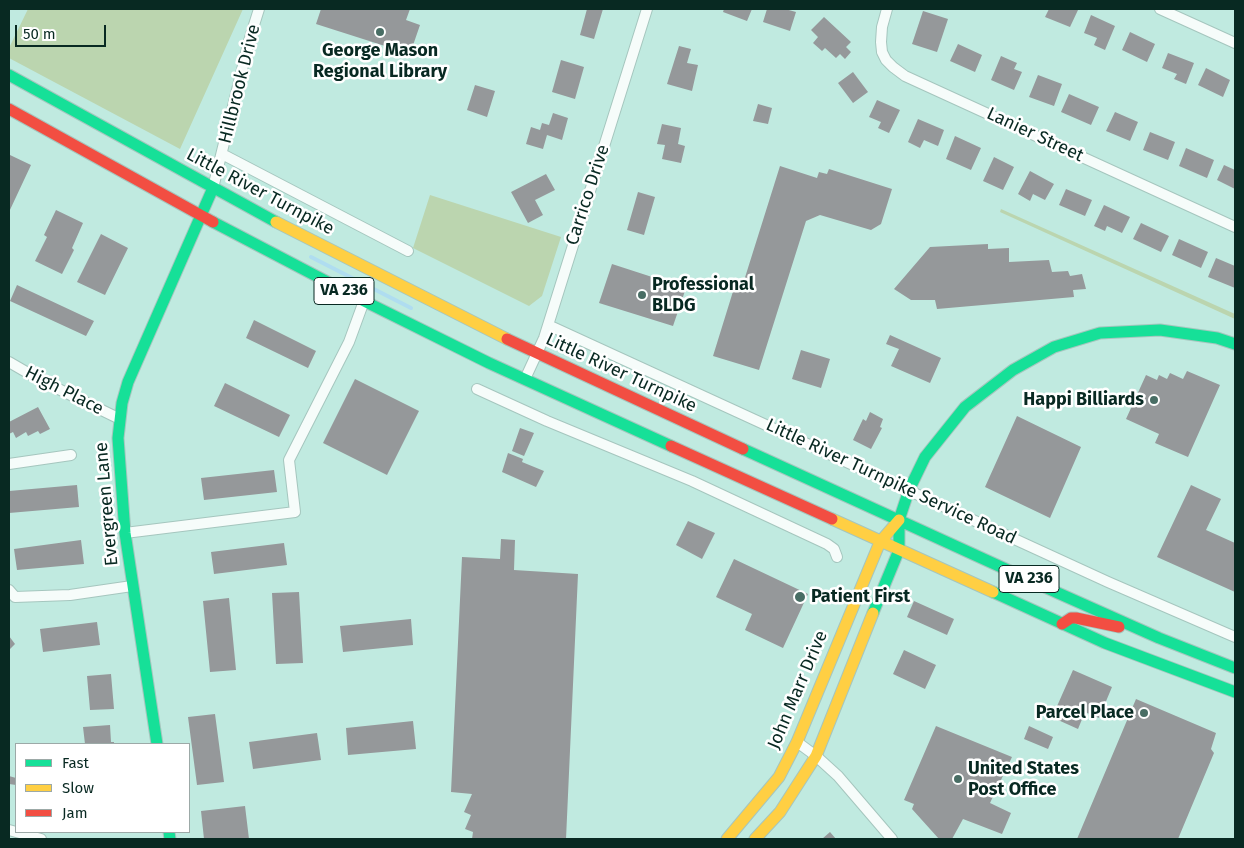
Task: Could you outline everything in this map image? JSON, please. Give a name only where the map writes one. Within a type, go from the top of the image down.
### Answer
[{"type":"main road","name":"Little River Turnpike","points":[[9,75],[213,188],[537,354],[1159,638],[1235,668]]},
{"type":"main road","name":"VA 236","points":[[9,109],[201,216],[364,301],[525,379],[1062,624],[1138,657],[1235,692]]},
{"type":"main road","name":"Evergreen Lane","points":[[158,743],[124,533],[118,438],[122,403],[128,382],[213,188]]},
{"type":"main road","name":"John Marr Drive","points":[[754,839],[780,812],[816,756],[900,550],[899,520],[909,490],[926,457],[956,416],[1013,370],[1054,346],[1100,333],[1157,330],[1190,333],[1217,338],[1235,344]]},
{"type":"main road","name":"John Marr Drive","points":[[727,839],[762,799],[778,776],[797,742],[880,542],[899,520]]},
{"type":"main road","points":[[1062,624],[1071,618],[1084,619],[1159,638]]},
{"type":"street","name":"Hillbrook Drive","points":[[213,188],[248,41],[259,9]]},
{"type":"street","name":"Carrico Drive","points":[[525,379],[548,325],[647,9]]},
{"type":"street","name":"Lanier Street","points":[[887,9],[882,27],[882,52],[886,60],[905,76],[1235,227]]},
{"type":"street","points":[[1160,9],[1235,43]]},
{"type":"street","points":[[222,154],[408,251]]},
{"type":"street","points":[[124,533],[295,512],[289,460],[350,342],[364,301]]},
{"type":"street","name":"Little River Turnpike Service Road","points":[[548,325],[1235,638]]},
{"type":"street","name":"High Place","points":[[9,362],[40,380],[120,419]]},
{"type":"street","points":[[477,389],[547,421],[692,482],[831,546],[837,557]]},
{"type":"street","points":[[9,464],[70,455]]},
{"type":"street","points":[[9,590],[15,597],[70,595],[132,586]]},
{"type":"street","points":[[797,742],[838,776],[892,839]]},
{"type":"street","points":[[20,833],[41,839]]},
{"type":"green space","points":[[28,9],[243,9],[180,149],[9,58],[9,48]]},
{"type":"green space","points":[[430,195],[561,237],[542,296],[529,306],[413,248]]},
{"type":"green space","points":[[1001,209],[1235,314],[1235,319],[1000,212]]},
{"type":"building","name":"George Mason Regional Library","points":[[321,9],[410,9],[406,20],[420,25],[410,54],[316,24]]},
{"type":"building","points":[[587,9],[603,9],[594,39],[580,35]]},
{"type":"building","points":[[724,9],[752,9],[747,21],[723,12]]},
{"type":"building","points":[[767,9],[785,9],[796,12],[790,31],[763,22]]},
{"type":"building","points":[[1049,9],[1078,10],[1070,27],[1045,17]]},
{"type":"building","points":[[923,11],[948,19],[937,52],[912,44]]},
{"type":"building","points":[[1091,15],[1115,26],[1105,50],[1094,45],[1097,38],[1084,33]]},
{"type":"building","points":[[824,17],[851,42],[846,47],[851,52],[845,59],[840,54],[836,58],[825,48],[822,51],[813,43],[818,37],[811,30]]},
{"type":"building","points":[[1130,32],[1155,44],[1147,62],[1122,50]]},
{"type":"building","points":[[958,44],[982,55],[975,72],[950,61]]},
{"type":"building","points":[[679,46],[691,49],[687,63],[698,65],[692,91],[667,84]]},
{"type":"building","points":[[1168,53],[1194,63],[1186,84],[1174,79],[1177,74],[1162,68]]},
{"type":"building","points":[[1001,56],[1017,63],[1014,69],[1022,72],[1014,90],[991,80]]},
{"type":"building","points":[[561,60],[584,67],[575,99],[552,92]]},
{"type":"building","points":[[1206,68],[1230,80],[1223,97],[1198,85]]},
{"type":"building","points":[[853,72],[868,92],[853,103],[838,83]]},
{"type":"building","points":[[1038,75],[1062,84],[1054,106],[1029,97]]},
{"type":"building","points":[[475,85],[495,91],[487,117],[467,110]]},
{"type":"building","points":[[1069,94],[1099,107],[1091,125],[1061,112]]},
{"type":"building","points":[[877,100],[900,110],[889,133],[878,128],[881,122],[869,117]]},
{"type":"building","points":[[758,104],[772,108],[768,124],[753,121]]},
{"type":"building","points":[[1115,112],[1138,122],[1130,141],[1106,131]]},
{"type":"building","points":[[553,113],[568,118],[562,140],[547,135],[543,149],[526,144],[531,127],[540,130],[542,123],[549,125]]},
{"type":"building","points":[[918,119],[944,130],[938,146],[924,140],[920,148],[908,142]]},
{"type":"building","points":[[662,124],[681,128],[678,144],[685,146],[681,163],[662,159],[665,145],[657,144]]},
{"type":"building","points":[[1150,132],[1175,142],[1168,160],[1143,150]]},
{"type":"building","points":[[955,136],[981,148],[971,170],[946,159]]},
{"type":"building","points":[[1186,148],[1214,160],[1207,178],[1179,166]]},
{"type":"building","points":[[10,155],[31,165],[9,212],[9,159]]},
{"type":"building","points":[[994,157],[1014,167],[1003,190],[983,181]]},
{"type":"building","points":[[1224,165],[1235,170],[1235,189],[1217,180]]},
{"type":"building","points":[[780,166],[817,178],[819,172],[827,174],[829,169],[892,189],[881,224],[871,230],[820,215],[806,221],[759,370],[713,356],[735,285],[742,287]]},
{"type":"building","points":[[1030,171],[1054,184],[1045,200],[1033,194],[1030,201],[1018,194]]},
{"type":"building","points":[[546,174],[555,190],[535,200],[543,215],[528,223],[511,192]]},
{"type":"building","points":[[1066,189],[1092,200],[1085,216],[1059,205]]},
{"type":"building","points":[[638,192],[655,197],[644,235],[627,230]]},
{"type":"building","points":[[1104,205],[1130,217],[1122,233],[1107,226],[1105,231],[1094,226]]},
{"type":"building","points":[[56,210],[83,223],[72,248],[74,250],[62,274],[35,261],[47,237],[44,235]]},
{"type":"building","points":[[1141,223],[1169,236],[1161,252],[1133,239]]},
{"type":"building","points":[[101,234],[128,248],[105,295],[77,282]]},
{"type":"building","points":[[1179,239],[1208,252],[1201,268],[1172,255]]},
{"type":"building","points":[[988,244],[988,249],[1009,248],[1009,262],[1049,260],[1052,272],[1068,271],[1070,276],[1082,274],[1086,289],[1073,290],[1074,297],[937,309],[935,300],[911,300],[894,289],[930,247]]},
{"type":"building","points":[[1216,258],[1235,266],[1235,288],[1208,277]]},
{"type":"building","name":"Professional BLDG","points":[[612,264],[686,288],[673,326],[599,303]]},
{"type":"building","points":[[17,285],[94,321],[86,336],[10,301]]},
{"type":"building","points":[[254,320],[316,351],[308,368],[246,338]]},
{"type":"building","points":[[890,335],[941,358],[930,383],[891,366],[899,349],[886,344]]},
{"type":"building","points":[[801,350],[830,359],[821,388],[792,379]]},
{"type":"building","points":[[1187,371],[1220,385],[1188,457],[1155,443],[1159,434],[1126,419],[1146,375],[1157,380],[1159,375],[1167,379],[1170,373],[1183,379]]},
{"type":"building","points":[[355,379],[419,411],[387,475],[323,443]]},
{"type":"building","points":[[225,383],[290,415],[279,437],[214,406]]},
{"type":"building","points":[[38,407],[50,429],[40,434],[38,431],[28,436],[26,432],[16,438],[13,432],[9,434],[9,422]]},
{"type":"building","points":[[870,412],[883,419],[880,427],[882,428],[871,449],[853,440],[863,419],[866,421]]},
{"type":"building","points":[[1017,416],[1081,447],[1050,518],[985,487]]},
{"type":"building","points":[[520,428],[534,433],[524,456],[512,451]]},
{"type":"building","points":[[508,453],[523,459],[522,462],[544,471],[536,487],[502,472]]},
{"type":"building","points":[[274,470],[277,492],[204,500],[201,478]]},
{"type":"building","points":[[77,485],[79,507],[9,513],[9,491]]},
{"type":"building","points":[[1191,485],[1221,499],[1206,530],[1235,543],[1235,592],[1157,557]]},
{"type":"building","points":[[688,521],[715,533],[702,559],[676,545]]},
{"type":"building","points":[[501,539],[515,540],[514,570],[578,574],[566,839],[472,839],[473,832],[465,829],[471,815],[464,812],[472,794],[451,792],[462,557],[500,559]]},
{"type":"building","points":[[81,540],[84,564],[17,570],[14,549]]},
{"type":"building","points":[[284,543],[287,565],[214,574],[211,552]]},
{"type":"building","points":[[734,559],[808,594],[783,648],[745,630],[752,614],[716,597]]},
{"type":"building","points":[[299,592],[303,663],[276,664],[272,593]]},
{"type":"building","points":[[229,598],[236,670],[210,672],[203,601]]},
{"type":"building","points":[[914,601],[954,619],[947,635],[907,617]]},
{"type":"building","points":[[411,619],[413,645],[343,652],[340,626]]},
{"type":"building","points":[[97,622],[100,645],[43,652],[40,629]]},
{"type":"building","points":[[9,636],[15,644],[9,650]]},
{"type":"building","points":[[904,650],[936,665],[925,689],[893,674]]},
{"type":"building","points":[[1073,670],[1112,687],[1099,718],[1085,712],[1078,729],[1058,720],[1060,715],[1054,713]]},
{"type":"building","points":[[111,674],[114,709],[90,710],[87,676]]},
{"type":"building","points":[[1136,699],[1216,733],[1211,749],[1214,753],[1178,839],[1077,839]]},
{"type":"building","points":[[215,714],[224,782],[197,785],[188,717]]},
{"type":"building","points":[[413,721],[416,749],[348,755],[346,728]]},
{"type":"building","points":[[110,725],[111,742],[114,743],[85,743],[83,727]]},
{"type":"building","name":"United States Post Office","points":[[936,726],[1012,757],[990,803],[1011,813],[1002,834],[963,819],[952,839],[939,839],[912,809],[914,804],[904,800]]},
{"type":"building","points":[[1029,726],[1053,737],[1048,749],[1024,739]]},
{"type":"building","points":[[317,733],[321,760],[253,769],[249,742]]},
{"type":"building","points":[[9,776],[15,778],[15,785],[9,784]]},
{"type":"building","points":[[245,806],[249,839],[204,839],[201,811]]},
{"type":"building","points":[[830,832],[836,839],[822,839]]},
{"type":"waterway","points":[[311,257],[411,308]]},
{"type":"traffic: fast","points":[[9,75],[276,222]]},
{"type":"traffic: fast","points":[[157,743],[125,533],[118,438],[122,403],[128,382],[213,188]]},
{"type":"traffic: fast","points":[[213,222],[364,301],[489,363],[671,446]]},
{"type":"traffic: fast","points":[[873,613],[899,550],[899,520],[909,490],[925,457],[965,407],[1013,370],[1054,347],[1100,333],[1160,330],[1217,338],[1235,344]]},
{"type":"traffic: fast","points":[[743,449],[1159,638],[1235,668]]},
{"type":"traffic: fast","points":[[993,592],[1105,643],[1235,692]]},
{"type":"traffic: fast","points":[[169,833],[170,839]]},
{"type":"traffic: slow","points":[[276,222],[507,339]]},
{"type":"traffic: slow","points":[[832,519],[993,592]]},
{"type":"traffic: slow","points":[[727,839],[779,777],[797,742],[880,542],[899,520]]},
{"type":"traffic: slow","points":[[755,839],[780,812],[816,756],[873,613]]},
{"type":"traffic: jam","points":[[9,109],[213,222]]},
{"type":"traffic: jam","points":[[507,339],[743,449]]},
{"type":"traffic: jam","points":[[671,446],[832,519]]},
{"type":"traffic: jam","points":[[1062,624],[1071,618],[1076,618],[1119,627]]},
{"type":"place","name":"George Mason Regional Library","points":[[380,32]]},
{"type":"place","name":"Professional BLDG","points":[[642,295]]},
{"type":"place","name":"Happi Billiards","points":[[1154,400]]},
{"type":"place","name":"Patient First","points":[[800,597]]},
{"type":"place","name":"Parcel Place","points":[[1144,713]]},
{"type":"place","name":"United States Post Office","points":[[958,779]]}]
